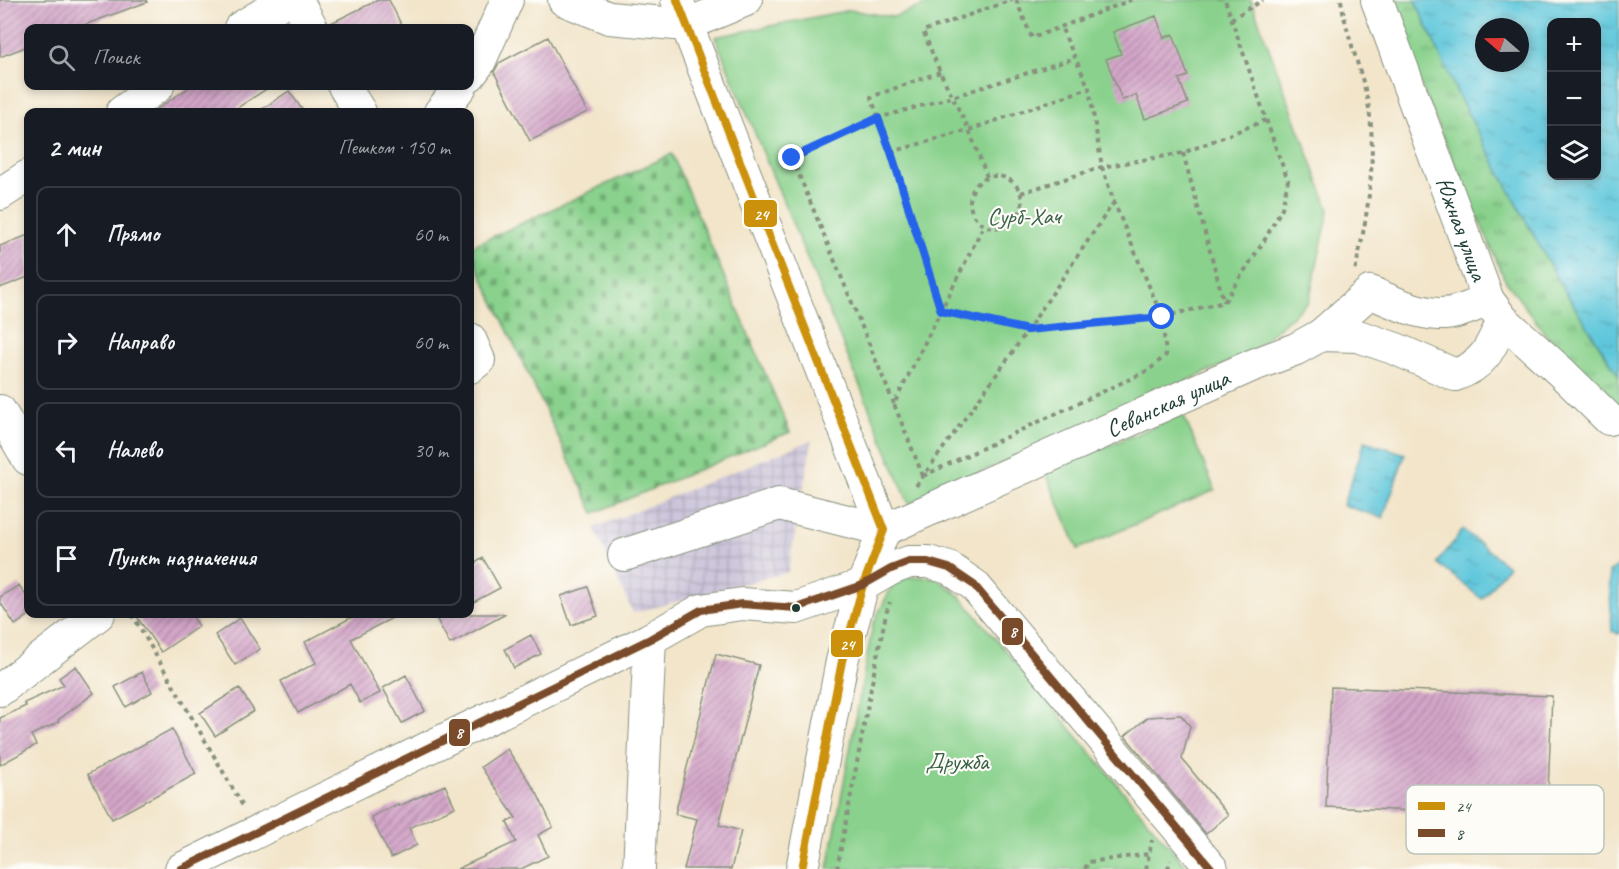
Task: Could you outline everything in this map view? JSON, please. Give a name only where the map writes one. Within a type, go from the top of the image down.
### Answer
[{"type":"street","points":[[247,24],[286,0]]},
{"type":"street","points":[[297,0],[310,24]]},
{"type":"street","points":[[474,70],[507,0]]},
{"type":"street","points":[[564,0],[609,18],[681,12],[746,0]]},
{"type":"street","name":"Южная улица","points":[[1377,0],[1496,310],[1609,419]]},
{"type":"street","points":[[681,12],[884,530],[863,585],[842,661],[802,869]]},
{"type":"street","points":[[128,108],[152,90]]},
{"type":"street","points":[[346,90],[358,108]]},
{"type":"street","points":[[443,108],[458,90]]},
{"type":"street","points":[[0,194],[24,179]]},
{"type":"street","name":"Севанская улица","points":[[884,530],[1251,366],[1296,349],[1321,335],[1370,292],[1411,309],[1439,314],[1463,310],[1496,310]]},
{"type":"street","points":[[1321,335],[1358,336],[1396,349],[1455,375],[1468,370],[1489,351],[1496,310]]},
{"type":"street","points":[[0,411],[24,452]]},
{"type":"street","points":[[624,555],[779,504],[884,530]]},
{"type":"street","points":[[181,869],[650,639],[701,610],[742,604],[796,608],[863,585],[909,562],[928,562],[949,567],[974,585],[1212,869]]},
{"type":"street","points":[[0,690],[94,618]]},
{"type":"street","points":[[639,869],[650,639]]},
{"type":"path","points":[[987,177],[969,130],[940,72],[923,31],[1014,0],[1032,38],[1131,0]]},
{"type":"path","points":[[941,311],[1028,330],[1162,317],[1224,302],[1264,241],[1282,208],[1288,180],[1225,0]]},
{"type":"path","points":[[1232,19],[1263,0]]},
{"type":"path","points":[[1341,0],[1345,24],[1366,95],[1373,148],[1365,225],[1354,276]]},
{"type":"path","points":[[923,476],[1149,370],[1166,355],[1162,317],[1114,202],[1102,167],[1089,88],[1061,27]]},
{"type":"path","points":[[923,476],[792,158],[878,118],[1075,58]]},
{"type":"path","points":[[940,72],[871,98],[891,152],[941,311]]},
{"type":"path","points":[[891,152],[969,130],[1089,88]]},
{"type":"path","points":[[1021,193],[1102,167],[1183,153],[1266,120]]},
{"type":"path","points":[[1183,153],[1224,302]]},
{"type":"path","points":[[987,177],[1005,177],[1013,182],[1021,193],[1022,207],[1019,215],[1005,227],[996,229],[984,225],[974,216],[970,207],[973,189],[987,177]]},
{"type":"path","points":[[923,476],[1028,330],[1114,202]]},
{"type":"path","points":[[894,404],[984,225]]},
{"type":"path","points":[[837,869],[886,614],[893,594]]},
{"type":"path","points":[[134,618],[257,832]]},
{"type":"path","points":[[1146,869],[1153,837],[1159,844]]},
{"type":"path","points":[[1164,852],[1170,859]]},
{"type":"path","points":[[1084,869],[1088,862],[1149,854]]},
{"type":"shaded area","points":[[812,440],[788,572],[633,613],[594,528]]},
{"type":"green space","name":"Сурб-Хач","points":[[939,0],[1251,0],[1329,210],[1309,301],[1250,353],[909,504],[715,37],[850,10],[893,17]]},
{"type":"green space","points":[[1385,0],[1415,0],[1459,97],[1558,280],[1619,376],[1619,419],[1590,394],[1505,280]]},
{"type":"green space","points":[[672,154],[790,432],[594,513],[474,259],[474,245]]},
{"type":"green space","points":[[1183,414],[1215,490],[1078,549],[1045,473]]},
{"type":"green space","name":"Дружба","points":[[907,577],[935,577],[959,595],[1188,869],[828,869],[873,624],[893,584]]},
{"type":"water","points":[[1415,0],[1619,0],[1619,376],[1558,280],[1459,97]]},
{"type":"water","points":[[1365,441],[1405,454],[1383,518],[1343,505]]},
{"type":"water","points":[[1463,530],[1508,566],[1482,599],[1437,563]]},
{"type":"water","points":[[1619,565],[1619,634],[1612,631],[1609,572]]},
{"type":"building","points":[[0,0],[146,0],[147,2],[87,24],[24,24],[24,48],[0,57]]},
{"type":"building","points":[[378,0],[389,0],[401,24],[329,24]]},
{"type":"building","points":[[1156,16],[1164,38],[1173,34],[1188,76],[1179,79],[1188,103],[1145,119],[1136,95],[1122,100],[1106,59],[1121,54],[1113,32]]},
{"type":"building","points":[[548,37],[587,112],[530,141],[494,72],[499,63]]},
{"type":"building","points":[[185,90],[265,90],[237,108],[159,108]]},
{"type":"building","points":[[289,91],[301,108],[264,108]]},
{"type":"building","points":[[24,237],[24,279],[0,288],[0,246]]},
{"type":"building","points":[[483,558],[500,588],[474,602],[474,564]]},
{"type":"building","points":[[19,585],[24,593],[25,618],[15,625],[0,602],[0,597]]},
{"type":"building","points":[[588,587],[598,616],[571,625],[561,596]]},
{"type":"building","points":[[474,614],[506,614],[450,644],[436,618],[474,618]]},
{"type":"building","points":[[138,618],[194,618],[199,626],[161,652]]},
{"type":"building","points":[[240,618],[260,649],[235,665],[215,635]]},
{"type":"building","points":[[350,618],[392,618],[351,639],[380,693],[360,703],[350,684],[298,713],[281,681],[316,663],[305,642]]},
{"type":"building","points":[[531,635],[541,654],[514,668],[505,649]]},
{"type":"building","points":[[716,654],[759,665],[719,825],[741,831],[731,869],[684,869],[697,819],[675,814]]},
{"type":"building","points":[[76,666],[94,693],[58,720],[59,722],[31,735],[36,745],[0,765],[0,718],[26,706],[24,703],[64,685],[59,678]]},
{"type":"building","points":[[142,672],[152,692],[126,707],[115,687]]},
{"type":"building","points":[[406,675],[425,711],[402,723],[383,688]]},
{"type":"building","points":[[1331,687],[1552,696],[1548,785],[1406,785],[1406,811],[1326,807]]},
{"type":"building","points":[[239,688],[254,711],[215,736],[200,713]]},
{"type":"building","points":[[1181,715],[1190,726],[1182,759],[1228,815],[1206,834],[1125,736],[1148,717]]},
{"type":"building","points":[[172,729],[196,774],[112,819],[88,774]]},
{"type":"building","points":[[507,749],[537,793],[553,827],[538,835],[548,856],[521,869],[457,869],[516,842],[507,822],[516,818],[481,767]]},
{"type":"building","points":[[445,785],[455,807],[409,828],[417,845],[391,858],[371,817]]},
{"type":"transit line","name":"24","points":[[677,0],[884,530],[863,585],[842,661],[802,869]]},
{"type":"transit line","name":"8","points":[[181,869],[650,639],[701,610],[742,604],[796,608],[863,585],[909,562],[928,562],[949,568],[974,585],[1212,869]]},
{"type":"route","points":[[792,158],[878,118],[891,152],[941,311],[1028,330],[1162,317]]}]
